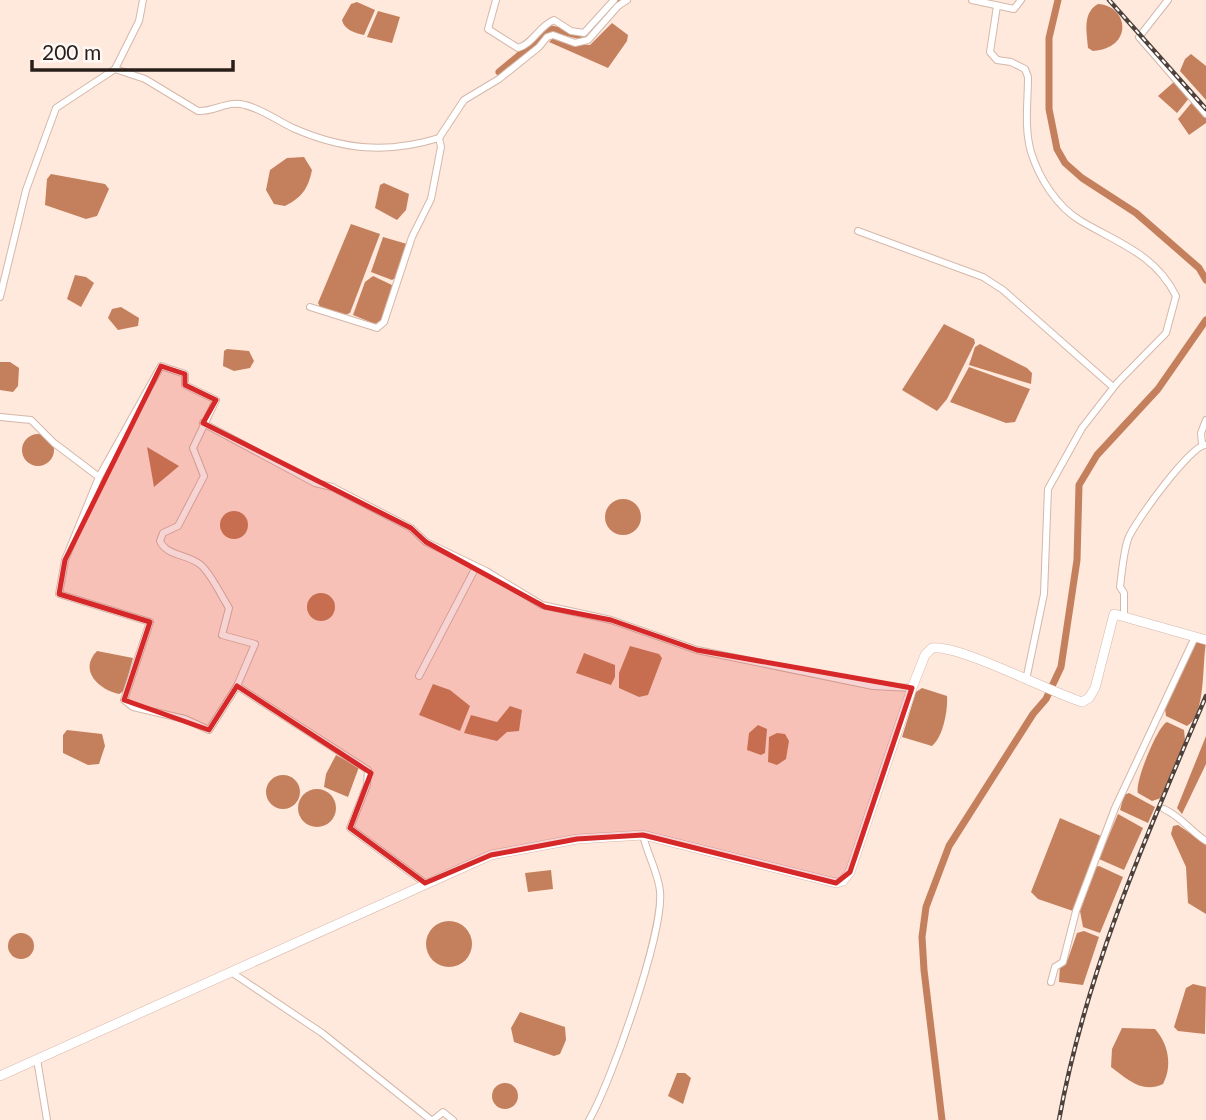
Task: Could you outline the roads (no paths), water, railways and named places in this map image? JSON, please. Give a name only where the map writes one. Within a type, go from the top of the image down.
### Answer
[{"type":"street","points":[[0,297],[26,190],[56,108],[115,69],[139,21],[143,0]]},
{"type":"street","points":[[496,0],[488,29],[518,48],[526,46],[539,31],[554,20],[571,31],[584,33],[614,0]]},
{"type":"street","points":[[310,307],[377,328],[384,322],[412,237],[431,199],[441,147],[439,138],[464,100],[499,79],[547,37],[553,35],[575,43],[588,40],[618,6],[627,0]]},
{"type":"street","points":[[972,0],[1014,9],[1021,0]]},
{"type":"street","points":[[1168,0],[1139,37],[1206,114]]},
{"type":"street","points":[[997,6],[990,52],[997,60],[1011,62],[1025,69],[1028,85],[1027,132],[1039,172],[1051,192],[1079,220],[1112,235],[1158,267],[1176,296],[1166,333],[1114,387],[1082,428],[1048,489],[1042,607],[1028,681]]},
{"type":"street","points":[[115,69],[145,79],[198,111],[206,111],[230,102],[248,105],[330,144],[383,148],[439,138]]},
{"type":"street","points":[[858,230],[983,276],[1003,290],[1114,387]]},
{"type":"street","points":[[160,366],[185,374],[185,385],[216,400],[202,424],[193,448],[204,476],[178,526],[163,533],[160,541],[169,552],[201,565],[222,596],[229,608],[222,635],[255,644],[237,686],[209,730],[185,719],[133,707],[124,700],[150,622],[59,594],[65,560],[99,477],[160,366]]},
{"type":"street","points":[[0,417],[31,420],[54,443],[99,477]]},
{"type":"street","points":[[1124,617],[1124,593],[1120,587],[1129,536],[1186,459],[1204,445],[1200,438],[1206,420]]},
{"type":"street","points":[[202,424],[411,528],[426,542],[542,605],[611,620],[697,650],[873,686],[912,688]]},
{"type":"street","points":[[419,676],[476,567]]},
{"type":"street","points":[[0,1076],[491,855],[577,839],[643,835],[836,883],[843,881],[850,872],[925,655],[936,647],[1086,702],[1101,667],[1112,616],[1206,640]]},
{"type":"street","points":[[1051,982],[1055,967],[1064,959],[1076,911],[1115,808],[1195,636]]},
{"type":"street","points":[[237,686],[368,770],[367,785],[350,828],[425,883]]},
{"type":"street","points":[[1164,809],[1181,817],[1189,831],[1206,841]]},
{"type":"street","points":[[589,1120],[617,1052],[658,921],[660,890],[643,835]]},
{"type":"street","points":[[232,972],[322,1033],[432,1120],[443,1112],[453,1120]]},
{"type":"street","points":[[37,1059],[47,1120]]},
{"type":"waterway","points":[[499,72],[551,29],[583,36],[620,0]]},
{"type":"waterway","points":[[1058,0],[1049,38],[1049,109],[1057,149],[1065,163],[1082,178],[1136,213],[1199,268],[1206,280]]},
{"type":"waterway","points":[[942,1120],[924,970],[922,937],[926,907],[949,846],[1033,714],[1046,699],[1061,667],[1077,560],[1079,485],[1097,455],[1158,389],[1206,320]]},
{"type":"railway","points":[[1109,0],[1206,109]]},
{"type":"railway","points":[[1059,1120],[1085,1010],[1120,904],[1206,696]]}]
